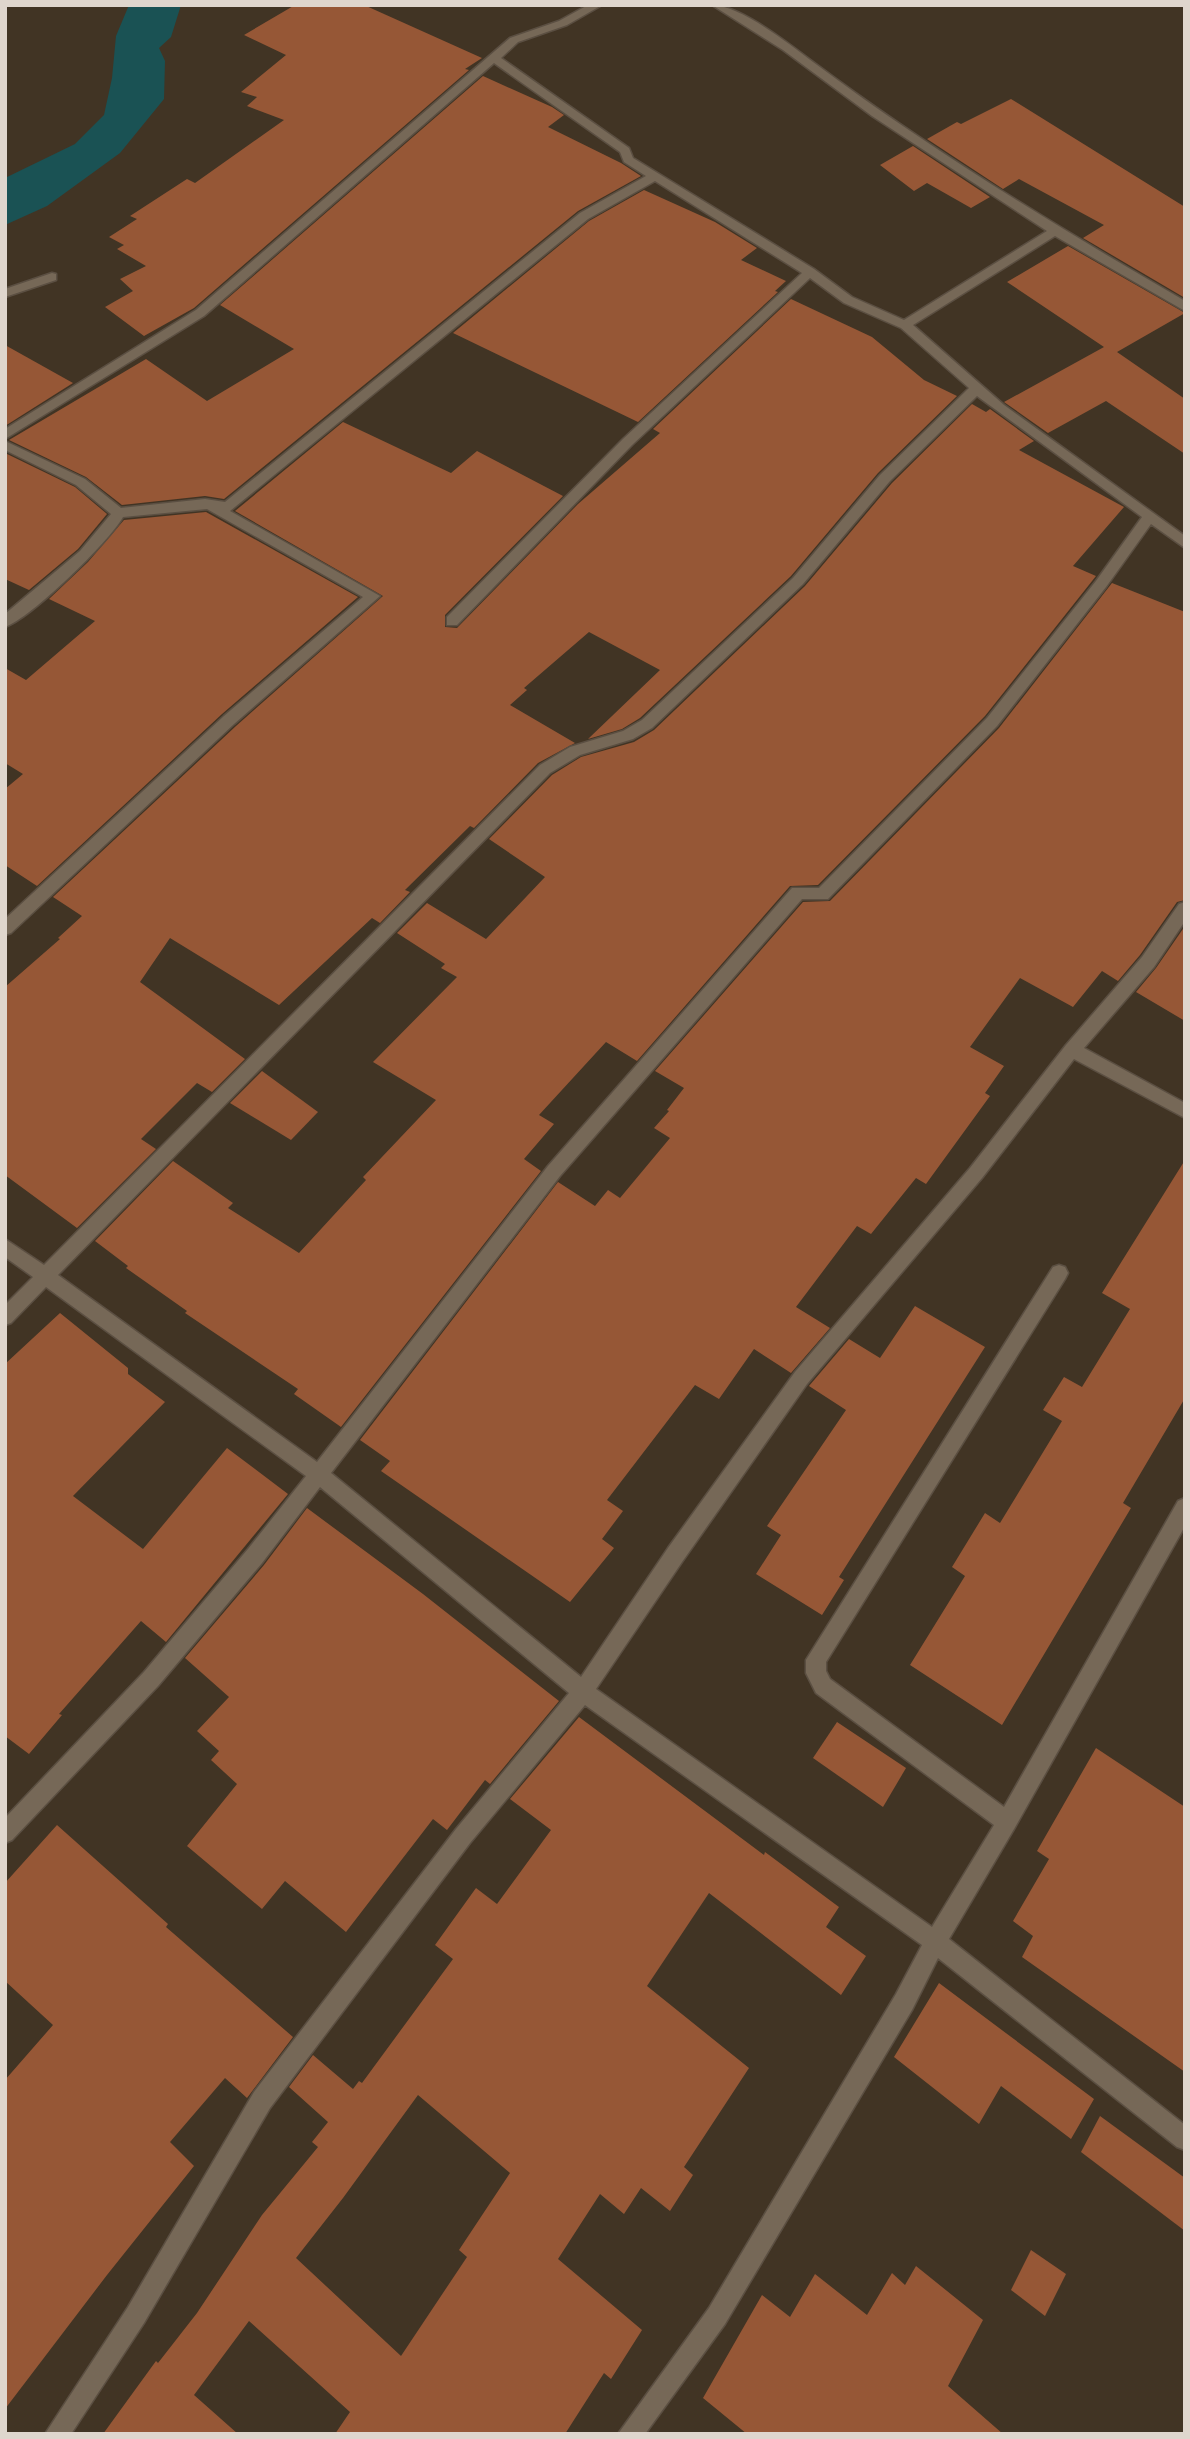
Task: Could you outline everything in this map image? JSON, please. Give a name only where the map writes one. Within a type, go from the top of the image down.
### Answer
[{"type":"street","points":[[5,435],[200,313],[514,40],[563,23],[597,5]]},
{"type":"street","points":[[718,5],[787,48],[876,114],[1055,231],[1185,307]]},
{"type":"street","points":[[494,58],[625,150],[628,160],[810,272],[848,300],[905,324],[976,389],[1185,543]]},
{"type":"street","points":[[118,513],[205,504],[228,508],[584,216],[655,176]]},
{"type":"street","points":[[905,324],[1055,231]]},
{"type":"street","points":[[452,621],[510,557],[565,506],[649,419],[810,272]]},
{"type":"street","points":[[5,293],[52,277]]},
{"type":"street","points":[[5,1317],[545,769],[575,751],[628,734],[647,724],[798,581],[885,478],[976,389]]},
{"type":"street","points":[[5,445],[88,488],[106,499],[118,513]]},
{"type":"street","points":[[5,929],[229,720],[373,596],[205,504]]},
{"type":"street","points":[[5,622],[95,545],[114,525],[118,513]]},
{"type":"street","points":[[5,1833],[150,1679],[320,1475],[554,1171],[798,892],[822,895],[992,722],[1101,584],[1149,517]]},
{"type":"street","points":[[57,2434],[136,2315],[262,2100],[463,1836],[583,1692],[675,1555],[801,1378],[976,1173],[1072,1050],[1148,962],[1185,908]]},
{"type":"street","points":[[1072,1050],[1185,1111]]},
{"type":"street","points":[[5,1247],[320,1475],[583,1692],[935,1942],[1185,2139]]},
{"type":"street","points":[[1007,1822],[823,1686],[816,1673],[816,1660],[1059,1273]]},
{"type":"street","points":[[630,2434],[717,2316],[904,2002],[935,1942],[1007,1822],[1185,1507]]},
{"type":"water","points":[[129,5],[181,5],[171,37],[159,48],[165,61],[164,99],[120,153],[47,206],[5,225],[5,178],[75,144],[104,115],[112,78],[116,36]]},
{"type":"building","points":[[295,5],[364,5],[482,58],[465,69],[469,70],[194,308],[144,336],[105,307],[133,291],[120,279],[146,266],[117,249],[124,245],[109,237],[137,219],[130,216],[187,179],[195,183],[284,120],[247,106],[257,97],[241,92],[286,55],[244,35]]},
{"type":"building","points":[[483,76],[552,107],[564,115],[548,127],[621,163],[641,176],[578,211],[224,499],[205,496],[122,505],[86,477],[9,440],[146,359],[207,401],[294,349],[220,305]]},
{"type":"building","points":[[1011,99],[1185,207],[1185,298],[1083,238],[1104,225],[1019,179],[1003,189],[927,139],[957,122],[961,124]]},
{"type":"building","points":[[913,146],[990,197],[971,208],[927,183],[914,191],[880,165]]},
{"type":"building","points":[[644,190],[715,222],[757,248],[741,260],[786,281],[775,291],[778,292],[638,422],[453,333],[589,221]]},
{"type":"building","points":[[1068,246],[1185,313],[1117,352],[1185,399],[1185,454],[1106,401],[1048,433],[1004,402],[1104,347],[1007,282]]},
{"type":"building","points":[[791,299],[872,337],[924,380],[957,396],[878,473],[791,576],[640,718],[622,729],[588,739],[660,670],[589,632],[524,688],[527,690],[510,705],[575,743],[538,763],[474,828],[470,826],[405,890],[410,892],[380,923],[372,918],[279,1005],[170,938],[140,982],[245,1059],[212,1092],[197,1083],[141,1139],[156,1149],[77,1228],[5,1175],[5,987],[82,916],[53,897],[236,726],[383,596],[235,511],[343,422],[451,473],[477,451],[563,496],[445,615],[445,627],[457,628],[578,504],[660,433],[653,429]]},
{"type":"building","points":[[5,345],[73,383],[5,426]]},
{"type":"building","points":[[972,404],[986,412],[990,409],[1034,441],[1019,450],[1124,507],[1073,566],[1096,576],[985,716],[818,885],[790,886],[637,1061],[606,1042],[539,1115],[554,1124],[524,1159],[541,1171],[341,1427],[294,1394],[298,1389],[185,1313],[187,1311],[126,1268],[128,1266],[95,1241],[173,1161],[233,1203],[228,1208],[299,1253],[366,1180],[363,1177],[436,1100],[373,1062],[457,977],[441,968],[445,964],[397,933],[427,903],[486,939],[545,877],[489,839],[552,775],[581,757],[634,742],[654,730],[805,586],[892,483]]},
{"type":"building","points":[[5,453],[75,487],[107,514],[78,549],[29,590],[5,579]]},
{"type":"building","points":[[206,512],[358,597],[222,714],[37,886],[5,865],[5,789],[23,774],[5,763],[5,668],[26,680],[95,621],[49,599],[88,562],[124,520]]},
{"type":"building","points":[[1112,583],[1185,612],[1185,900],[1177,902],[1118,981],[1102,971],[1073,1007],[1020,978],[970,1047],[1004,1066],[985,1093],[990,1096],[926,1184],[916,1178],[871,1234],[857,1226],[796,1307],[830,1328],[791,1373],[754,1349],[719,1399],[695,1385],[607,1500],[623,1511],[602,1539],[614,1548],[570,1602],[381,1471],[390,1461],[360,1440],[558,1182],[595,1206],[608,1190],[620,1198],[670,1138],[654,1128],[684,1088],[655,1071],[803,902],[830,901],[999,728]]},
{"type":"building","points":[[1185,926],[1185,1021],[1136,992]]},
{"type":"building","points":[[262,1071],[318,1112],[291,1140],[230,1103]]},
{"type":"building","points":[[1185,1160],[1185,1398],[1123,1503],[1131,1508],[1002,1725],[910,1665],[965,1576],[952,1567],[985,1513],[1000,1523],[1062,1421],[1043,1410],[1064,1377],[1082,1387],[1130,1309],[1102,1293]]},
{"type":"building","points":[[915,1306],[985,1347],[839,1577],[844,1580],[822,1615],[756,1574],[781,1535],[767,1526],[846,1410],[809,1386],[849,1339],[880,1358]]},
{"type":"building","points":[[60,1313],[128,1368],[128,1374],[165,1402],[73,1496],[143,1549],[227,1448],[288,1494],[166,1642],[141,1621],[59,1714],[62,1715],[29,1754],[5,1736],[5,1364]]},
{"type":"building","points":[[307,1508],[423,1594],[559,1701],[490,1784],[485,1780],[447,1830],[433,1819],[346,1932],[285,1881],[262,1909],[187,1846],[237,1784],[211,1760],[219,1751],[197,1731],[229,1697],[185,1658],[264,1565]]},
{"type":"building","points":[[579,1717],[764,1855],[765,1852],[839,1907],[826,1927],[866,1956],[841,1995],[709,1893],[647,1986],[749,2068],[684,2167],[693,2175],[670,2211],[641,2188],[624,2214],[600,2194],[558,2259],[642,2330],[611,2379],[604,2373],[565,2434],[335,2434],[350,2412],[249,2321],[194,2395],[238,2434],[103,2434],[156,2361],[158,2363],[197,2313],[262,2215],[318,2147],[312,2142],[328,2122],[289,2087],[313,2055],[353,2089],[359,2081],[362,2083],[453,1959],[435,1945],[476,1888],[497,1904],[551,1830],[510,1799]],"holes":[[[418,2095],[510,2173],[459,2250],[467,2257],[401,2356],[296,2258]]]},
{"type":"building","points":[[837,1722],[906,1768],[883,1807],[813,1758]]},
{"type":"building","points":[[1096,1748],[1185,1807],[1185,2072],[1022,1957],[1033,1936],[1013,1921],[1049,1859],[1037,1851]]},
{"type":"building","points":[[57,1825],[168,1924],[166,1927],[293,2037],[247,2098],[225,2078],[170,2142],[194,2166],[5,2409],[5,2080],[53,2025],[5,1981],[5,1883]]},
{"type":"building","points":[[939,1983],[1094,2099],[1071,2139],[1001,2086],[979,2124],[894,2057]]},
{"type":"building","points":[[1100,2116],[1185,2178],[1185,2231],[1081,2152]]},
{"type":"building","points":[[1031,2250],[1066,2274],[1045,2316],[1011,2290]]},
{"type":"building","points":[[916,2266],[983,2320],[948,2386],[1003,2434],[747,2434],[703,2398],[762,2295],[790,2317],[815,2274],[867,2315],[892,2273],[905,2285]]}]
